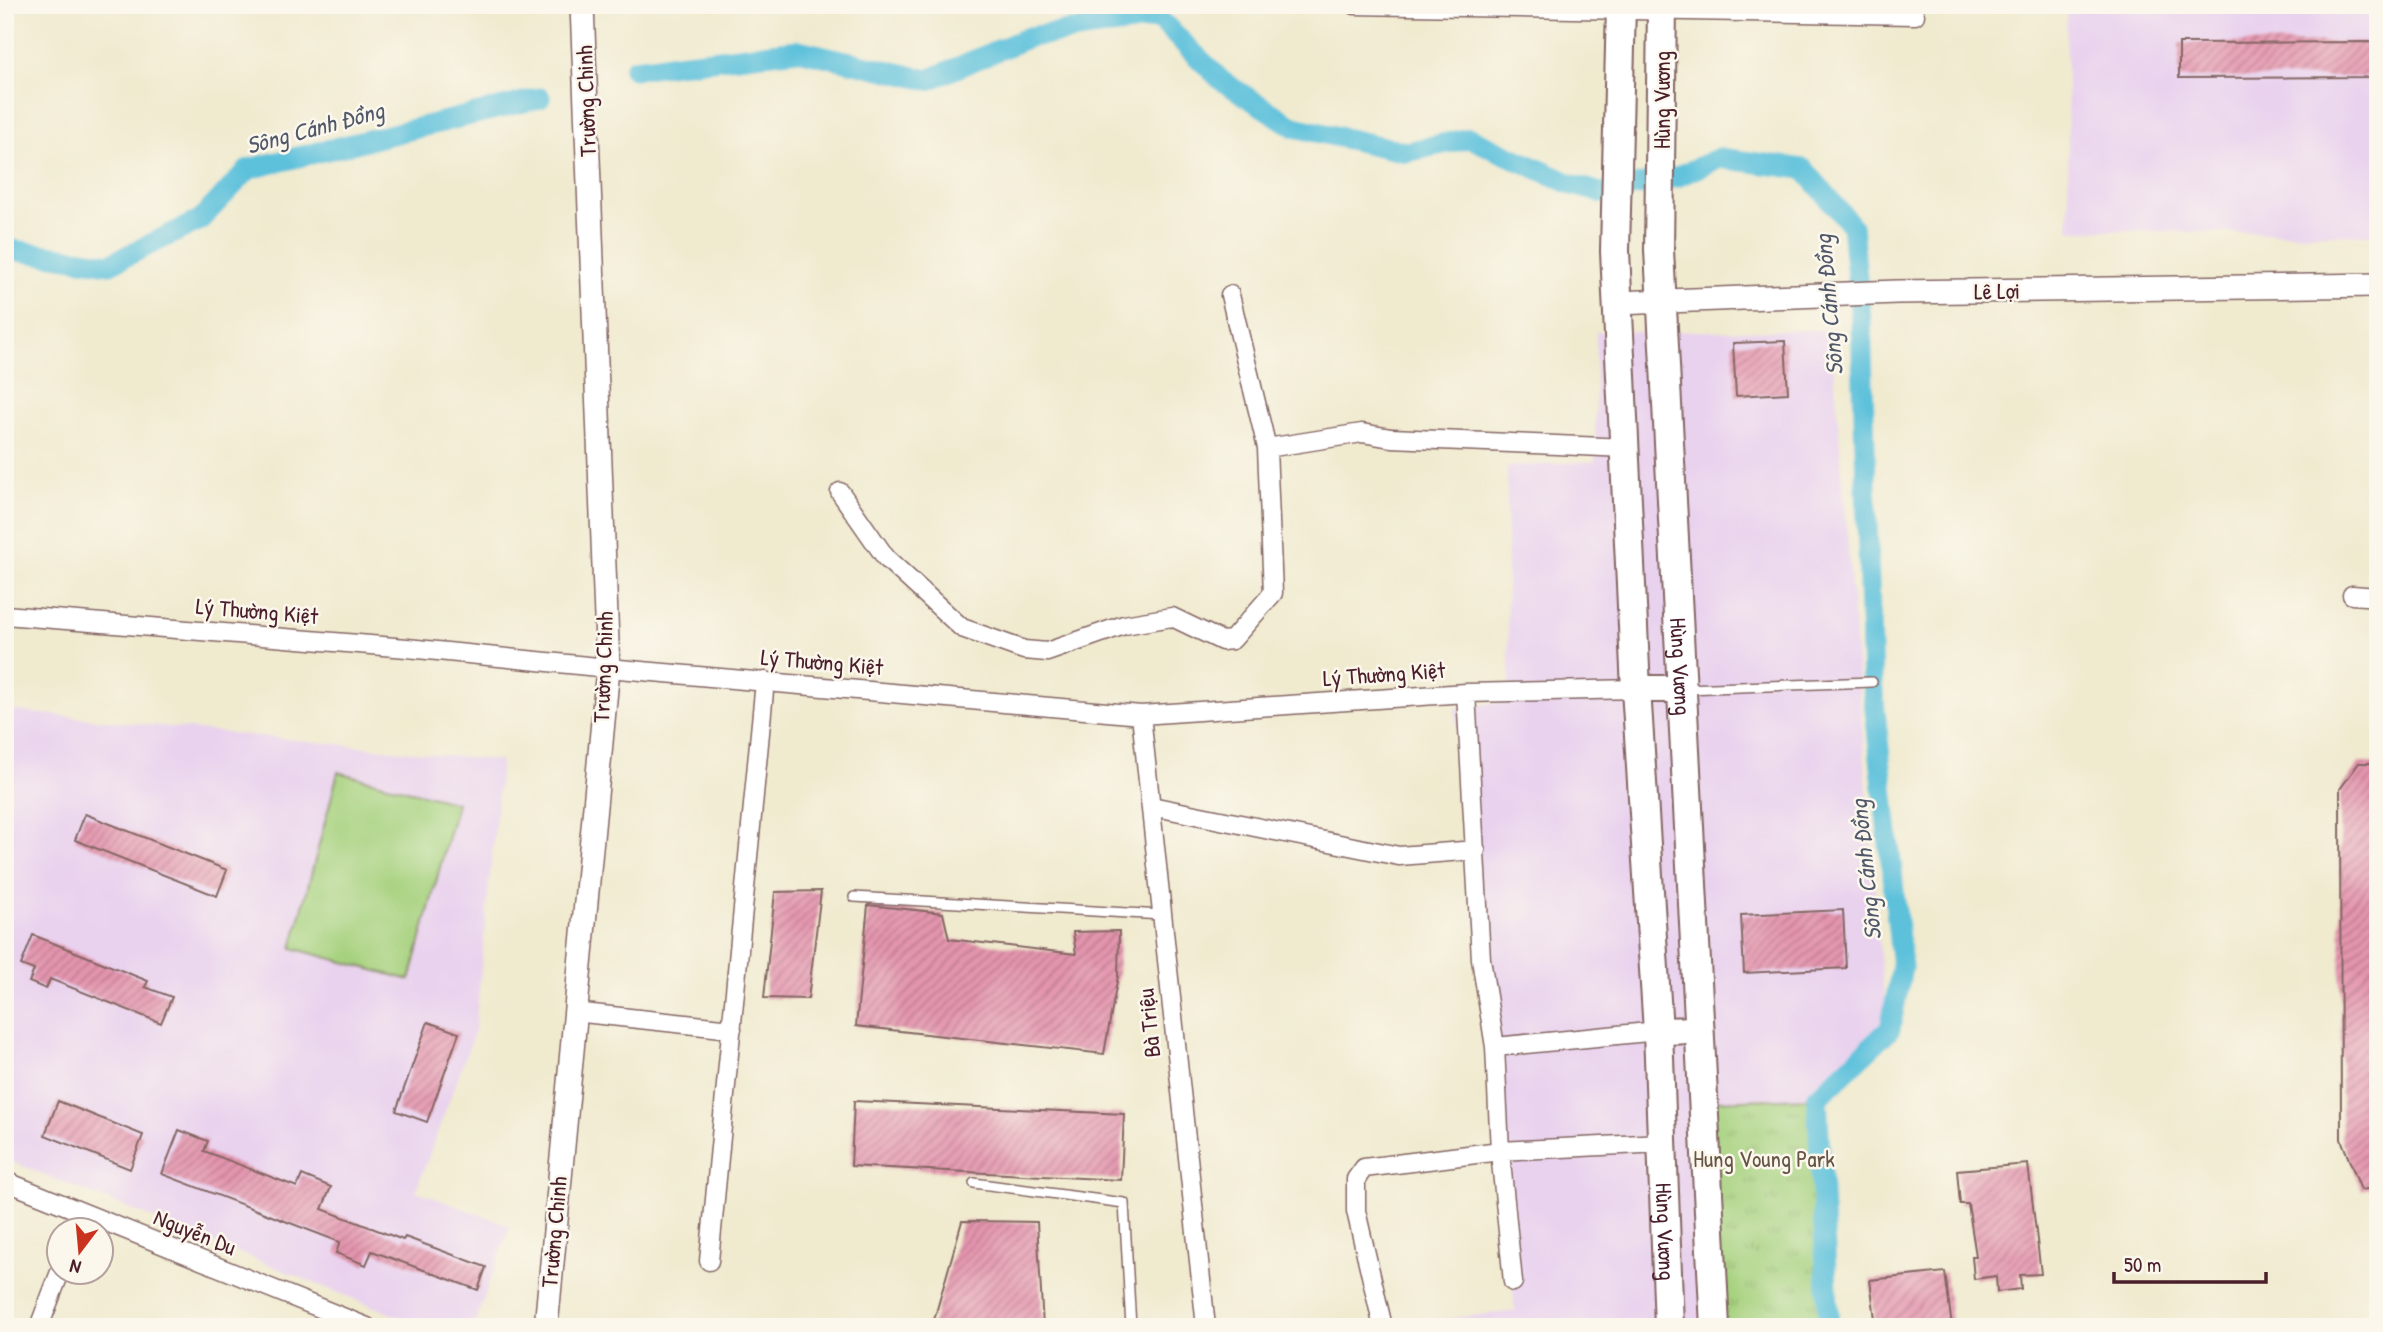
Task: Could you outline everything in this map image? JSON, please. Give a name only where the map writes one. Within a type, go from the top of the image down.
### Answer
[{"type":"main road","name":"Hùng Vương","points":[[1621,8],[1615,251],[1636,689],[1658,1031],[1670,1327]]},
{"type":"main road","name":"Hùng Vương","points":[[1662,8],[1659,250],[1680,689],[1716,1327]]},
{"type":"main road","points":[[1636,689],[1680,689]]},
{"type":"main road","points":[[1658,1031],[1700,1030]]},
{"type":"street","name":"Trường Chinh","points":[[546,1327],[608,668],[582,5]]},
{"type":"street","points":[[1355,5],[1818,9],[1915,15]]},
{"type":"street","name":"Lê Lợi","points":[[1617,303],[1897,292],[2378,285]]},
{"type":"street","points":[[840,492],[886,558],[962,628],[1024,650],[1047,652],[1124,625],[1172,617],[1222,641],[1231,640],[1273,593],[1268,448],[1230,295]]},
{"type":"street","points":[[1268,448],[1362,433],[1391,438],[1626,448]]},
{"type":"street","points":[[2352,595],[2378,597]]},
{"type":"street","name":"Lý Thường Kiệt","points":[[5,615],[407,648],[1141,715],[1466,693],[1636,689]]},
{"type":"street","points":[[709,1261],[765,681]]},
{"type":"street","points":[[1466,693],[1481,959],[1494,1047],[1500,1151],[1513,1282]]},
{"type":"street","name":"Bà Triệu","points":[[1141,715],[1206,1327]]},
{"type":"street","points":[[1151,806],[1399,856],[1476,850]]},
{"type":"street","points":[[574,1012],[732,1029]]},
{"type":"street","points":[[1494,1047],[1658,1031]]},
{"type":"street","points":[[1383,1327],[1356,1211],[1356,1179],[1364,1168],[1500,1151],[1662,1143]]},
{"type":"street","name":"Nguyễn Du","points":[[5,1181],[68,1216]]},
{"type":"street","name":"Nguyễn Du","points":[[116,1235],[367,1327]]},
{"type":"street","points":[[39,1327],[55,1286]]},
{"type":"lane","points":[[1680,689],[1872,682]]},
{"type":"lane","points":[[853,897],[1162,915]]},
{"type":"lane","points":[[974,1183],[1124,1203],[1131,1327]]},
{"type":"shaded area","points":[[2066,5],[2378,5],[2378,235],[2069,230]]},
{"type":"shaded area","points":[[1831,330],[1882,979],[1890,1029],[1817,1098],[1705,1102],[1715,1327],[1376,1327],[1515,1311],[1455,708],[1511,701],[1507,614],[1507,467],[1595,461],[1596,332]]},
{"type":"shaded area","points":[[5,710],[501,761],[475,1030],[416,1191],[510,1226],[473,1327],[424,1327],[5,1159]]},
{"type":"green space","points":[[338,772],[457,803],[410,980],[292,948]]},
{"type":"green space","name":"Hung Voung Park","points":[[1817,1098],[1829,1327],[1715,1327],[1705,1101]]},
{"type":"building","points":[[2378,42],[2378,77],[2179,78],[2179,43]]},
{"type":"building","points":[[1785,341],[1788,393],[1736,396],[1733,343]]},
{"type":"building","points":[[2359,763],[2378,763],[2378,1187],[2361,1190],[2341,1139],[2340,789]]},
{"type":"building","points":[[85,814],[227,870],[217,896],[75,840]]},
{"type":"building","points":[[821,891],[808,999],[764,998],[775,892]]},
{"type":"building","points":[[868,905],[943,913],[949,939],[1076,954],[1073,932],[1119,931],[1118,976],[1104,1054],[856,1026]]},
{"type":"building","points":[[1843,910],[1846,968],[1744,973],[1741,915]]},
{"type":"building","points":[[33,935],[148,981],[145,987],[172,997],[161,1023],[50,979],[46,989],[29,982],[34,970],[21,965]]},
{"type":"building","points":[[428,1022],[459,1033],[427,1122],[396,1111]]},
{"type":"building","points":[[58,1101],[143,1135],[130,1169],[45,1135]]},
{"type":"building","points":[[854,1101],[1124,1114],[1121,1180],[851,1166]]},
{"type":"building","points":[[179,1130],[208,1141],[204,1151],[297,1187],[302,1175],[331,1187],[322,1209],[403,1240],[405,1237],[486,1267],[478,1290],[372,1251],[366,1265],[336,1253],[340,1242],[162,1174]]},
{"type":"building","points":[[2028,1164],[2041,1274],[2020,1275],[2021,1289],[1997,1292],[1996,1276],[1974,1279],[1972,1256],[1976,1256],[1968,1204],[1960,1204],[1957,1170]]},
{"type":"building","points":[[962,1221],[1037,1222],[1043,1327],[932,1327]]},
{"type":"building","points":[[1945,1272],[1952,1327],[1876,1327],[1870,1280]]},
{"type":"waterway","name":"Sông Cánh Đồng","points":[[634,69],[798,50],[928,80],[1029,37],[1158,18],[1222,81],[1294,127],[1406,152],[1470,138],[1573,185],[1602,193],[1677,177],[1719,158],[1804,169],[1852,226],[1861,319],[1872,682],[1902,967],[1890,1029],[1817,1098],[1829,1327]]},
{"type":"waterway","name":"Sông Cánh Đồng","points":[[5,249],[110,264],[200,220],[249,169],[540,98]]}]
